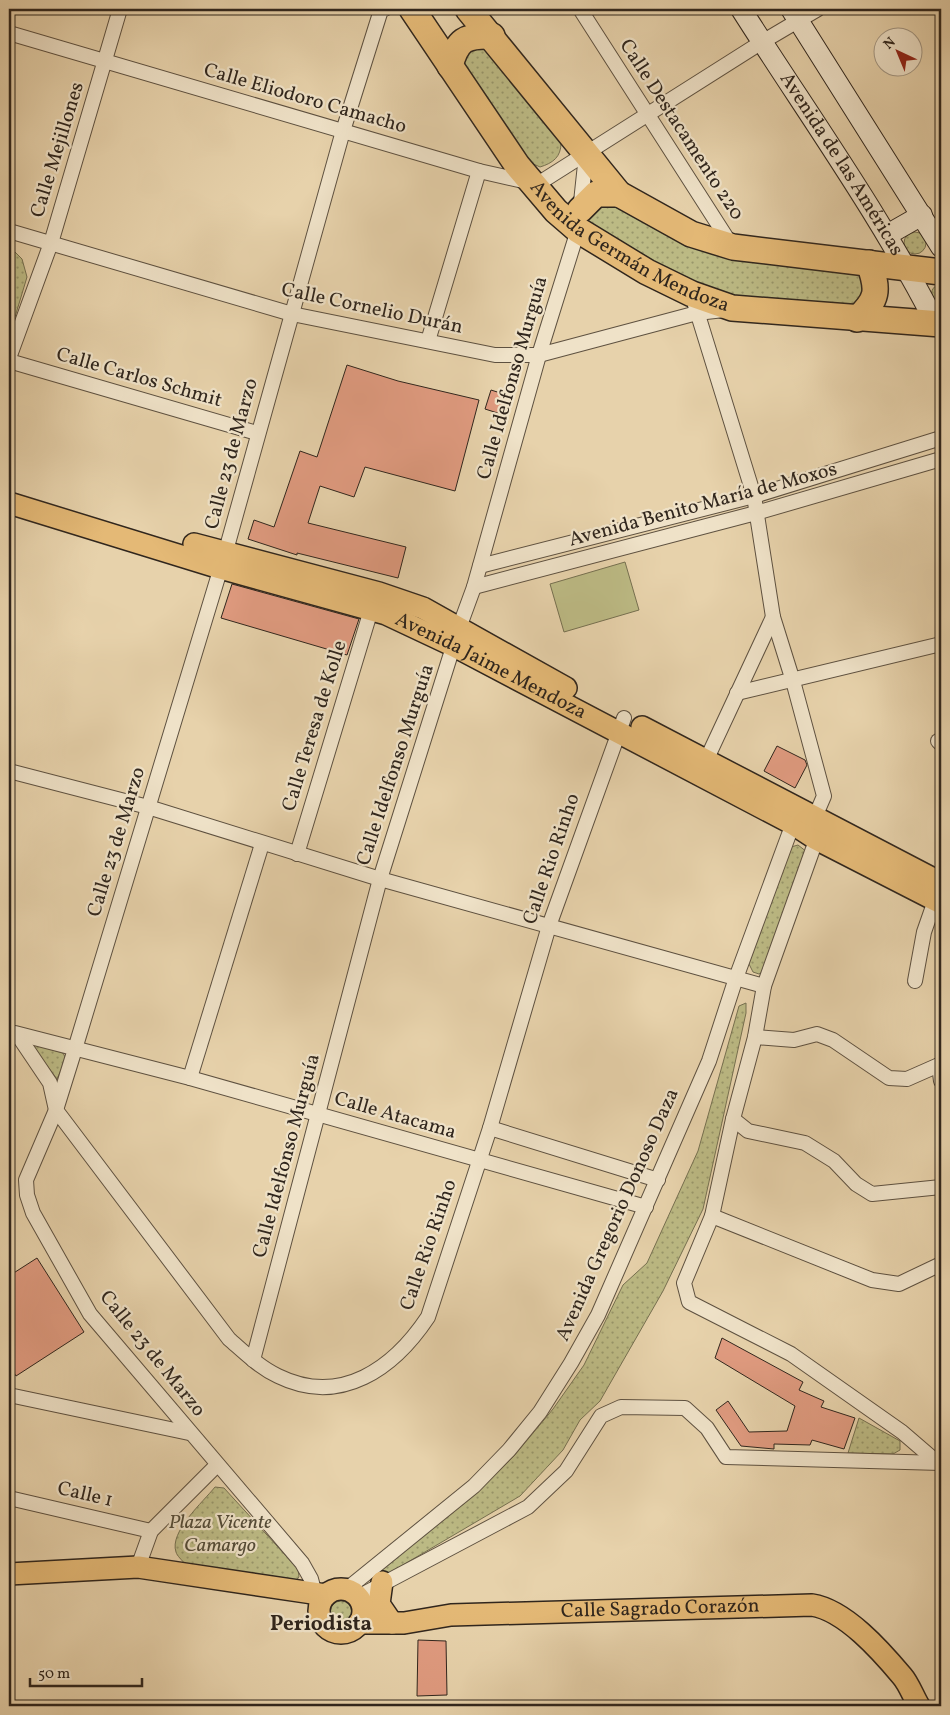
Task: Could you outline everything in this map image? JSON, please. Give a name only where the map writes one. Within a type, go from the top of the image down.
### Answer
[{"type":"highway","name":"Avenida Germán Mendoza","points":[[412,9],[517,165],[556,211],[579,220],[647,272],[695,304],[857,319],[938,324]]},
{"type":"highway","name":"Avenida Germán Mendoza","points":[[468,9],[492,36],[619,194],[691,234],[733,247],[941,272]]},
{"type":"highway","points":[[450,66],[457,46],[466,38],[477,35],[492,36]]},
{"type":"highway","points":[[579,220],[596,194],[619,194]]},
{"type":"highway","points":[[857,319],[870,307],[875,297],[876,287],[869,264]]},
{"type":"main road","name":"Avenida de las Américas","points":[[741,9],[887,235],[938,324]]},
{"type":"main road","name":"Avenida de las Américas","points":[[795,15],[941,248]]},
{"type":"main road","points":[[887,235],[922,215]]},
{"type":"main road","name":"Avenida Jaime Mendoza","points":[[9,490],[456,637],[809,822],[940,893]]},
{"type":"main road","name":"Avenida Jaime Mendoza","points":[[9,503],[223,561],[379,593],[422,608],[456,637]]},
{"type":"main road","points":[[9,1574],[138,1567],[320,1599],[339,1589],[352,1593],[363,1610],[359,1623],[348,1632],[334,1632],[323,1623],[320,1599]]},
{"type":"main road","points":[[382,1582],[379,1604],[392,1623]]},
{"type":"main road","name":"Calle Sagrado Corazón","points":[[359,1623],[392,1623],[451,1614],[790,1605],[825,1607],[853,1626],[903,1677],[919,1706]]},
{"type":"street","name":"Calle Mejillones","points":[[9,359],[51,243],[120,9]]},
{"type":"street","name":"Calle 23 de Marzo","points":[[320,1599],[312,1579],[302,1562],[189,1433],[90,1314],[34,1213],[27,1195],[26,1180],[56,1110],[75,1049],[223,561],[342,131],[381,10],[385,9]]},
{"type":"street","name":"Calle Destacamento 220","points":[[580,9],[733,247]]},
{"type":"street","points":[[532,183],[544,180],[648,115],[762,42],[795,15],[818,9]]},
{"type":"street","name":"Calle Eliodoro Camacho","points":[[9,34],[479,171],[532,183]]},
{"type":"street","name":"Calle Idelfonso Murguía","points":[[253,1360],[319,1116],[380,878],[456,637],[474,587],[579,220],[586,154]]},
{"type":"street","points":[[428,341],[479,171]]},
{"type":"street","name":"Calle Cornelio Durán","points":[[9,231],[292,314],[495,355],[539,355],[695,304]]},
{"type":"street","points":[[695,304],[754,496],[773,617],[794,681],[824,796],[809,822],[764,986],[755,1037],[733,1119],[712,1216],[684,1283],[689,1302],[791,1354],[902,1432],[939,1463]]},
{"type":"street","name":"Calle Carlos Schmit","points":[[9,359],[257,433]]},
{"type":"street","name":"Avenida Benito María de Moxos","points":[[480,566],[754,496],[941,438]]},
{"type":"street","name":"Avenida Benito María de Moxos","points":[[474,587],[756,513],[941,459]]},
{"type":"street","name":"Calle Teresa de Kolle","points":[[297,854],[371,610]]},
{"type":"street","points":[[703,767],[773,617]]},
{"type":"street","points":[[738,694],[941,644]]},
{"type":"street","name":"Calle Rio Rinho","points":[[13,1033],[50,1083],[56,1110],[229,1339],[253,1360],[278,1376],[304,1384],[323,1386],[348,1384],[368,1377],[394,1358],[415,1336],[428,1317],[480,1161],[549,926],[622,725]]},
{"type":"street","points":[[9,771],[148,807],[262,844],[764,986]]},
{"type":"street","name":"Avenida Gregorio Donoso Daza","points":[[352,1593],[474,1486],[509,1450],[540,1412],[572,1363],[598,1316],[658,1180],[709,1061],[736,978],[809,822]]},
{"type":"street","points":[[190,1078],[262,844]]},
{"type":"street","points":[[916,981],[922,941],[940,893]]},
{"type":"street","points":[[13,1033],[75,1049]]},
{"type":"street","points":[[755,1037],[794,1040],[817,1034],[833,1040],[889,1078],[907,1079],[940,1064],[941,1081]]},
{"type":"street","name":"Calle Atacama","points":[[75,1049],[190,1078],[646,1207]]},
{"type":"street","points":[[733,1119],[748,1131],[805,1143],[834,1161],[856,1184],[872,1194],[941,1187]]},
{"type":"street","points":[[490,1128],[658,1180]]},
{"type":"street","points":[[712,1216],[872,1280],[899,1284],[941,1264]]},
{"type":"street","points":[[9,1395],[189,1433]]},
{"type":"street","points":[[352,1593],[382,1582],[528,1507],[566,1471],[601,1416],[620,1407],[685,1408],[707,1428],[726,1457],[939,1463]]},
{"type":"street","points":[[138,1567],[151,1531],[217,1465]]},
{"type":"street","name":"Calle 1","points":[[9,1498],[151,1531]]},
{"type":"green space","points":[[484,46],[561,143],[558,156],[549,164],[540,167],[527,161],[461,64],[462,54]]},
{"type":"green space","points":[[608,202],[855,272],[862,275],[870,287],[855,308],[764,301],[728,295],[695,285],[665,271],[592,229],[588,221],[589,212]]},
{"type":"green space","points":[[915,232],[923,235],[926,243],[923,251],[915,254],[907,251],[904,243],[907,235]]},
{"type":"green space","points":[[9,246],[22,259],[27,277],[9,337]]},
{"type":"green space","points":[[941,283],[941,312],[935,305],[932,292]]},
{"type":"green space","points":[[625,562],[639,610],[564,632],[550,584]]},
{"type":"green space","points":[[798,845],[807,852],[764,971],[759,974],[753,972],[748,962],[791,847]]},
{"type":"green space","points":[[746,1003],[746,1013],[703,1209],[663,1291],[600,1401],[580,1420],[563,1450],[520,1496],[374,1582],[372,1574],[466,1502],[514,1456],[553,1409],[584,1365],[623,1285],[647,1263],[698,1151],[739,1006]]},
{"type":"green space","points":[[30,1043],[63,1053],[66,1059],[57,1079]]},
{"type":"green space","points":[[859,1418],[900,1441],[900,1450],[893,1454],[848,1453]]},
{"type":"green space","name":"Plaza Vicente Camargo","points":[[215,1487],[224,1488],[298,1569],[299,1577],[294,1583],[185,1564],[178,1556],[175,1544],[177,1536],[188,1518]]},
{"type":"green space","points":[[341,1601],[349,1604],[352,1612],[349,1620],[341,1623],[333,1620],[330,1612],[333,1604]]},
{"type":"building","points":[[347,365],[398,381],[479,400],[455,491],[365,467],[354,497],[320,486],[308,523],[406,547],[398,578],[297,553],[297,555],[248,539],[254,520],[274,527],[300,451],[317,457]]},
{"type":"building","points":[[491,390],[513,397],[507,416],[485,409]]},
{"type":"building","points":[[232,584],[359,619],[347,655],[221,618]]},
{"type":"building","points":[[777,746],[805,760],[807,765],[795,788],[764,771]]},
{"type":"building","points":[[37,1258],[84,1332],[16,1376],[9,1364],[9,1276]]},
{"type":"building","points":[[722,1338],[803,1382],[799,1390],[824,1401],[821,1407],[855,1418],[844,1449],[812,1440],[810,1445],[774,1444],[774,1449],[741,1446],[716,1410],[728,1401],[749,1432],[787,1431],[795,1406],[715,1358]]},
{"type":"building","points":[[418,1640],[446,1641],[447,1695],[417,1696]]},
{"type":"district","name":"Periodista","points":[[321,1624]]}]
